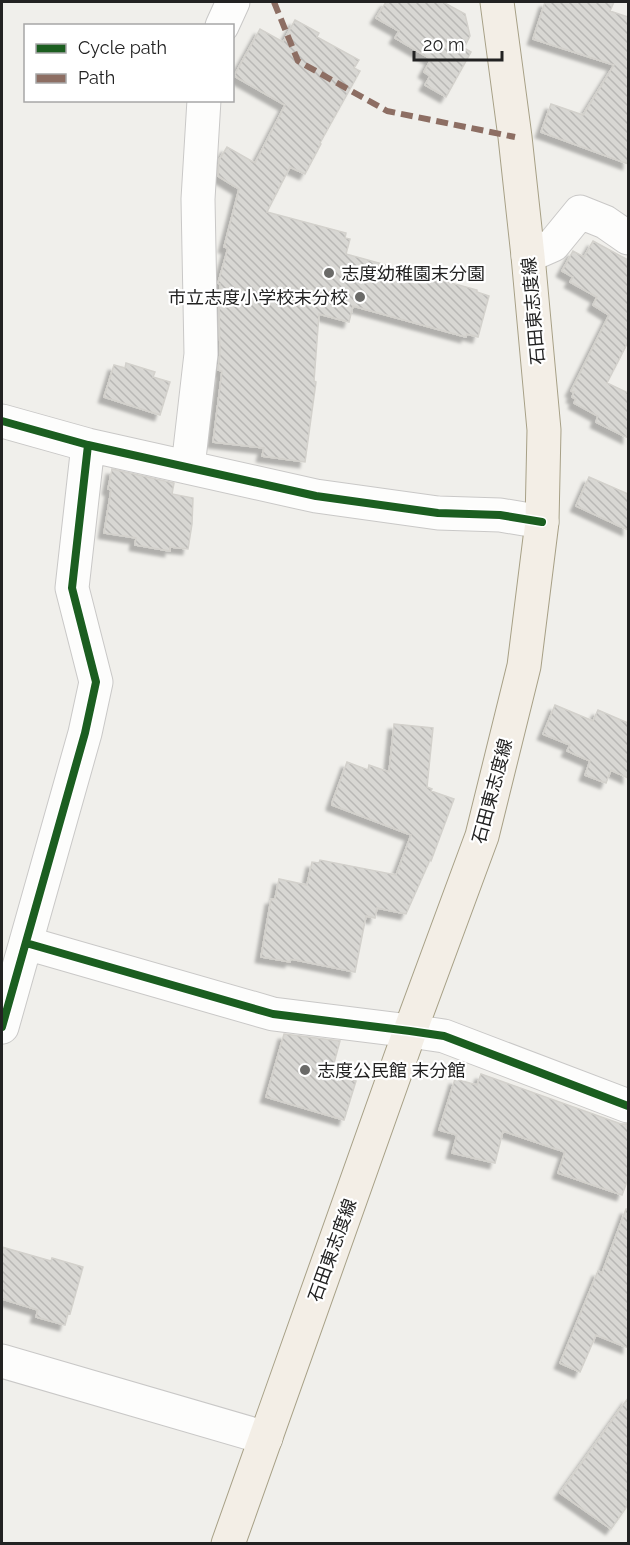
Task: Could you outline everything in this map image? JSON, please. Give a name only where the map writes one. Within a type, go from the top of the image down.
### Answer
[{"type":"main road","name":"石田東志度線","points":[[228,1544],[410,1031],[482,836],[524,666],[542,522],[544,430],[515,137],[497,2]]},
{"type":"street","points":[[223,24],[233,2]]},
{"type":"street","points":[[188,467],[201,354],[198,208],[204,102]]},
{"type":"street","points":[[528,256],[553,245],[580,212],[605,222],[628,238]]},
{"type":"street","points":[[2,421],[88,446],[316,496],[438,513],[500,515],[542,522]]},
{"type":"street","points":[[2,1027],[85,733],[96,682],[72,588],[88,446]]},
{"type":"street","points":[[26,943],[273,1014],[444,1036],[628,1106]]},
{"type":"street","points":[[2,1361],[266,1438]]},
{"type":"building","points":[[386,2],[443,2],[465,14],[470,36],[464,48],[471,52],[446,97],[425,85],[430,76],[424,72],[431,59],[395,38],[399,31],[376,18]]},
{"type":"building","points":[[545,2],[614,2],[610,11],[628,17],[628,164],[541,132],[551,104],[583,115],[614,65],[533,39]]},
{"type":"building","points":[[295,20],[319,33],[317,37],[359,60],[354,68],[360,71],[305,174],[290,167],[267,212],[346,233],[345,238],[350,239],[346,254],[477,290],[489,296],[478,337],[467,334],[466,337],[353,306],[349,322],[319,314],[314,381],[316,382],[305,462],[262,456],[264,448],[213,442],[222,371],[218,370],[220,284],[218,283],[228,248],[224,247],[239,189],[218,176],[219,160],[227,147],[255,163],[285,105],[234,76],[260,29],[283,42]]},
{"type":"building","points":[[593,241],[628,260],[628,342],[607,383],[628,393],[628,438],[596,422],[598,416],[574,403],[576,399],[572,397],[574,392],[571,391],[609,315],[593,305],[597,297],[570,282],[573,277],[562,271],[573,251],[584,257]]},
{"type":"building","points":[[126,363],[155,372],[153,377],[170,382],[160,415],[104,397],[114,365],[125,368]]},
{"type":"building","points":[[112,469],[174,483],[172,494],[193,498],[188,549],[170,547],[170,551],[135,545],[136,538],[104,533]]},
{"type":"building","points":[[589,477],[628,494],[628,530],[576,506]]},
{"type":"building","points":[[555,705],[593,721],[598,710],[628,723],[628,778],[611,770],[606,783],[585,775],[590,761],[567,751],[570,745],[543,734]]},
{"type":"building","points":[[394,724],[433,728],[427,787],[432,789],[431,791],[454,799],[431,861],[406,914],[377,908],[375,918],[366,916],[355,972],[291,959],[290,962],[261,957],[271,899],[275,899],[279,879],[307,885],[312,862],[319,863],[320,860],[396,875],[411,835],[332,805],[347,762],[368,770],[369,765],[389,772]]},
{"type":"building","name":"志度公民館 末分館","points":[[284,1034],[340,1041],[333,1067],[337,1068],[336,1073],[356,1081],[344,1120],[266,1097]]},
{"type":"building","points":[[481,1074],[621,1124],[628,1124],[628,1179],[622,1195],[558,1173],[565,1152],[503,1131],[495,1163],[452,1153],[457,1135],[439,1130],[455,1079],[477,1085]]},
{"type":"building","points":[[626,1209],[628,1209],[628,1348],[596,1335],[580,1372],[560,1363],[598,1271],[602,1273]]},
{"type":"building","points":[[2,1247],[51,1261],[52,1258],[83,1267],[65,1325],[36,1317],[38,1310],[2,1299]]},
{"type":"building","points":[[628,1398],[628,1505],[611,1529],[560,1493]]},
{"type":"marked path","points":[[274,2],[298,61],[387,111],[515,137]]},
{"type":"cycle path","points":[[2,421],[88,445],[316,496],[438,513],[500,515],[542,522]]},
{"type":"cycle path","points":[[2,1027],[85,733],[96,682],[72,588],[88,445]]},
{"type":"cycle path","points":[[26,943],[273,1014],[444,1036],[628,1106]]},
{"type":"place","name":"志度幼稚園末分園","points":[[329,273]]},
{"type":"place","name":"市立志度小学校末分校","points":[[360,297]]},
{"type":"place","name":"志度公民館 末分館","points":[[305,1070]]}]
